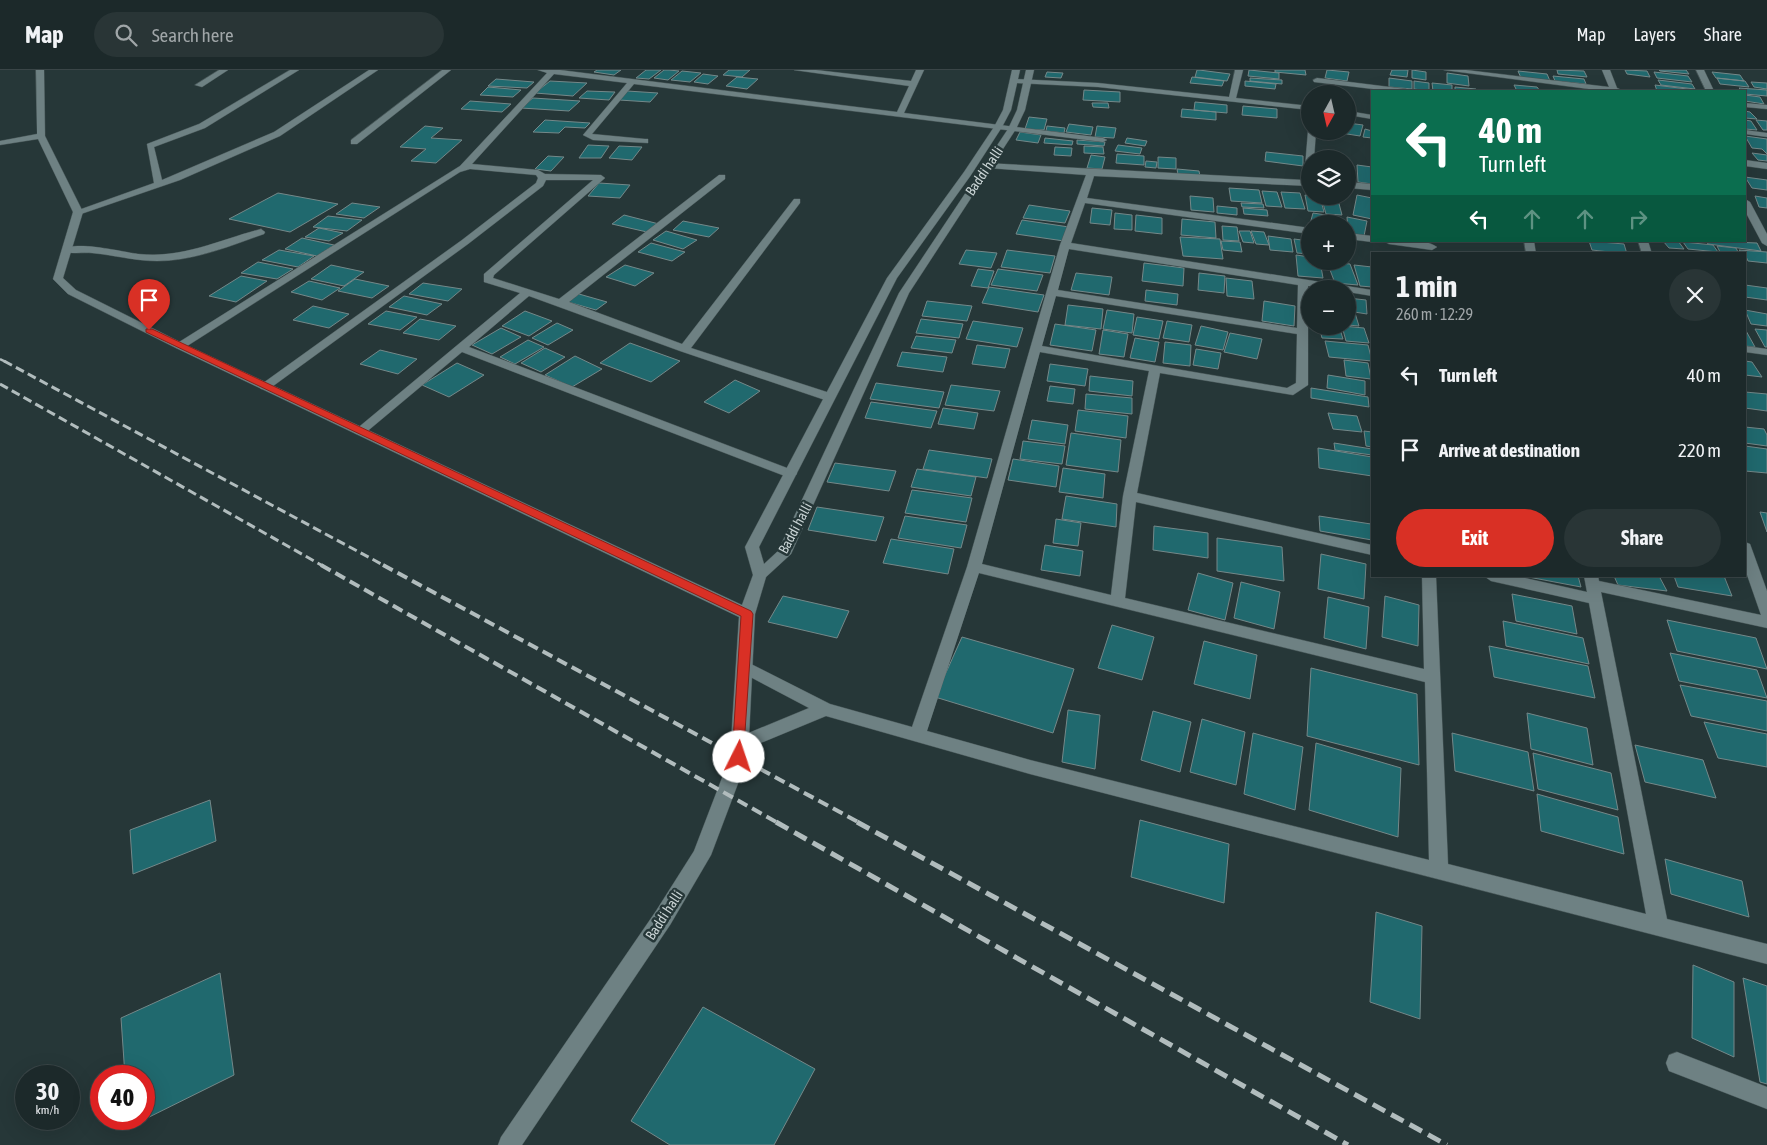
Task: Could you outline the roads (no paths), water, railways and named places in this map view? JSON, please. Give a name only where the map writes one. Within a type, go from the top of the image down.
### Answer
[{"type":"street","points":[[40,70],[41,136],[71,194],[78,212],[58,279],[72,292],[180,346],[747,614]]},
{"type":"street","points":[[199,85],[224,70]]},
{"type":"street","points":[[159,185],[150,146],[202,126],[295,70]]},
{"type":"street","points":[[78,212],[159,185],[277,134],[374,70]]},
{"type":"street","points":[[354,142],[447,70]]},
{"type":"street","points":[[542,70],[900,113],[1103,140]]},
{"type":"street","points":[[798,70],[914,84]]},
{"type":"street","points":[[900,113],[920,70]]},
{"type":"street","points":[[760,575],[752,546],[892,278],[968,173],[998,127],[1007,110],[1016,70]]},
{"type":"street","points":[[1232,100],[1240,70]]},
{"type":"street","points":[[1319,70],[1317,83],[1395,90]]},
{"type":"street","points":[[1448,70],[1606,90]]},
{"type":"street","points":[[1606,70],[1614,90]]},
{"type":"street","points":[[1700,70],[1710,90]]},
{"type":"street","points":[[180,346],[464,167],[553,71]]},
{"type":"street","points":[[1014,81],[1029,75],[1098,85],[1301,107]]},
{"type":"street","name":"Baddi halli","points":[[509,1145],[663,918],[702,855],[739,757],[747,614],[760,575],[784,554],[904,293],[1012,129],[1021,110],[1029,75]]},
{"type":"street","points":[[632,81],[587,135],[593,138],[645,141]]},
{"type":"street","points":[[1746,105],[1767,107]]},
{"type":"street","points":[[1356,114],[1371,117]]},
{"type":"street","points":[[1746,132],[1767,134]]},
{"type":"street","points":[[0,143],[41,136]]},
{"type":"street","points":[[1746,163],[1767,166]]},
{"type":"street","points":[[988,165],[1301,183]]},
{"type":"street","points":[[464,167],[538,173],[543,177],[600,178],[488,277],[491,283],[561,303],[684,349],[829,397]]},
{"type":"street","points":[[918,735],[974,567],[1065,245],[1091,172]]},
{"type":"street","points":[[265,386],[465,242],[540,184],[543,177]]},
{"type":"street","points":[[561,303],[722,177]]},
{"type":"street","points":[[1356,186],[1371,187]]},
{"type":"street","points":[[1082,200],[1301,230]]},
{"type":"street","points":[[684,349],[797,201]]},
{"type":"street","points":[[1746,204],[1767,243]]},
{"type":"street","points":[[1751,213],[1767,215]]},
{"type":"street","points":[[1356,237],[1371,239]]},
{"type":"street","points":[[1397,242],[1432,247]]},
{"type":"street","points":[[1065,245],[1301,282]]},
{"type":"street","points":[[1356,290],[1371,293]]},
{"type":"street","points":[[1052,292],[1301,332]]},
{"type":"street","points":[[360,431],[527,293]]},
{"type":"street","points":[[1036,348],[1288,392],[1302,385],[1303,335]]},
{"type":"street","points":[[462,348],[790,474]]},
{"type":"street","points":[[1746,349],[1767,352]]},
{"type":"street","points":[[1117,602],[1130,496],[1154,369]]},
{"type":"street","points":[[1130,496],[1371,550]]},
{"type":"street","points":[[1746,550],[1767,613]]},
{"type":"street","points":[[974,567],[1434,678]]},
{"type":"street","points":[[1430,577],[1439,870]]},
{"type":"street","points":[[1500,577],[1593,587],[1767,622]]},
{"type":"street","points":[[1593,587],[1658,925]]},
{"type":"street","points":[[744,667],[824,709],[1030,767],[1767,954]]},
{"type":"street","points":[[740,744],[824,709]]},
{"type":"street","points":[[1677,1063],[1767,1098]]},
{"type":"lane","points":[[67,250],[94,249],[131,257],[160,258],[193,254],[260,232]]},
{"type":"railway","points":[[0,359],[4,361]]},
{"type":"railway","points":[[4,361],[385,566]]},
{"type":"railway","points":[[0,384],[323,566]]},
{"type":"railway","points":[[321,565],[778,823]]},
{"type":"railway","points":[[383,565],[860,823]]},
{"type":"railway","points":[[776,822],[1348,1145]]},
{"type":"railway","points":[[857,822],[1447,1145]]}]
